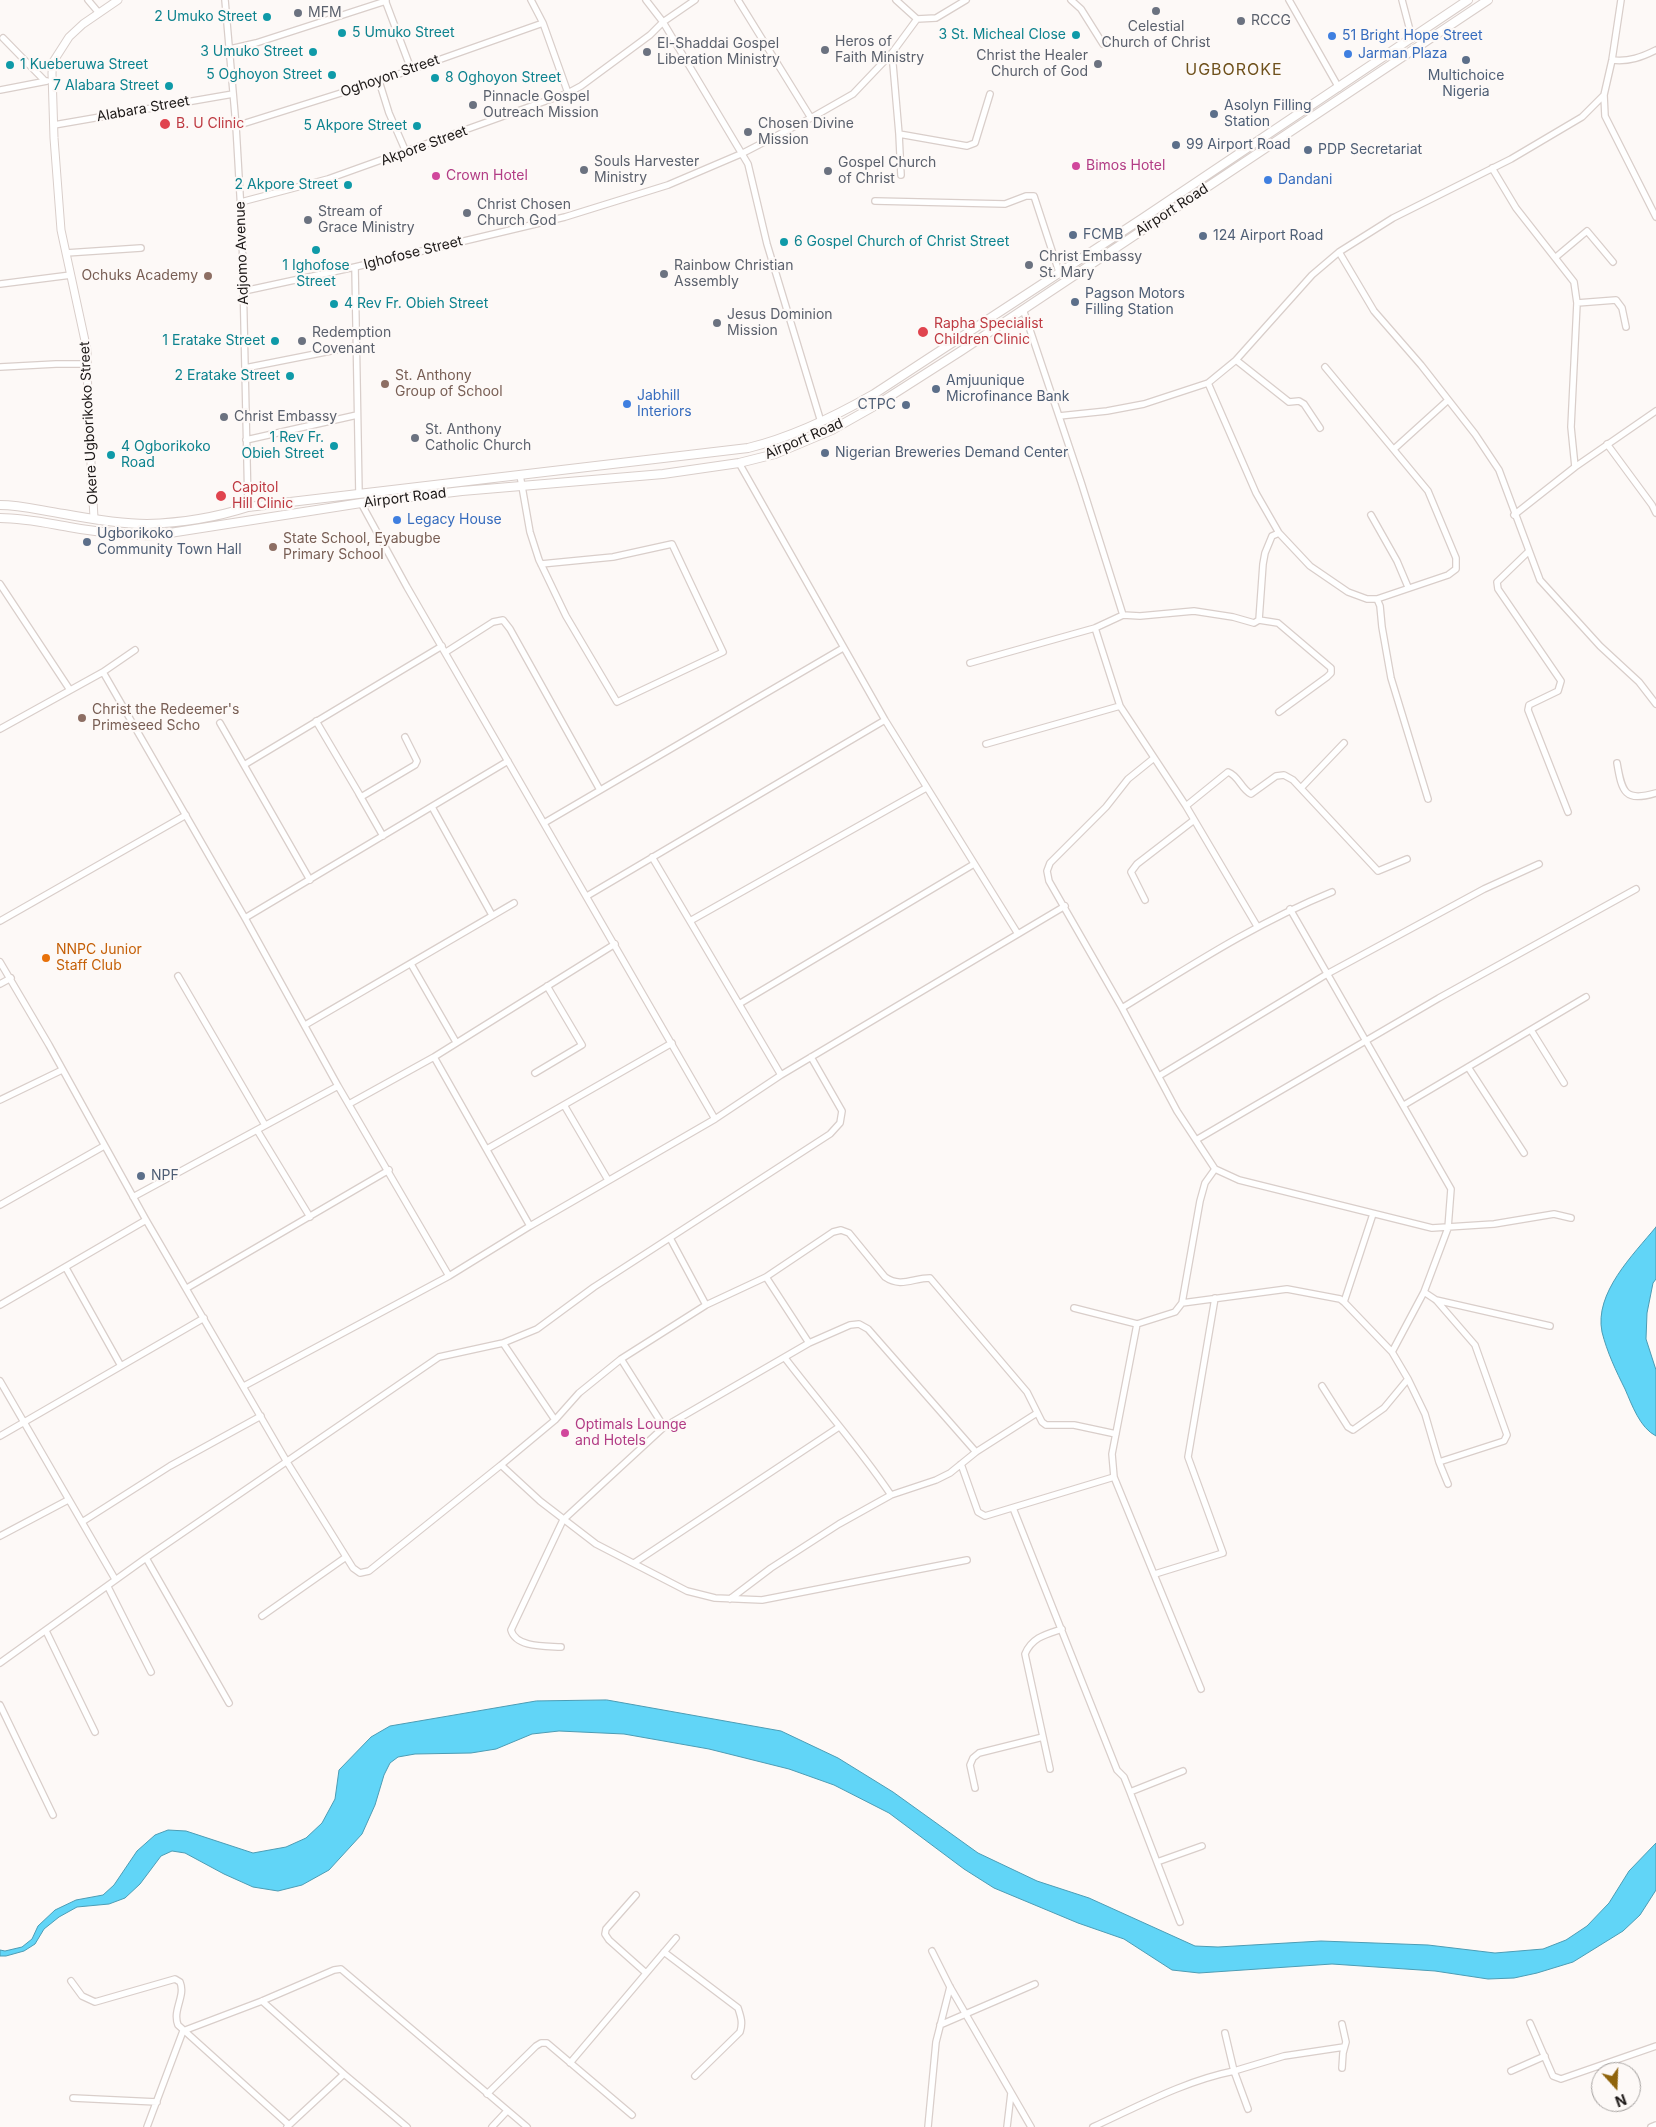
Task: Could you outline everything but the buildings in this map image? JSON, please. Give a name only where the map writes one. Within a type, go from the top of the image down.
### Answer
[{"type":"main road","name":"Airport Road","points":[[0,505],[24,506],[115,522],[173,522],[248,507],[748,448],[797,433],[874,394],[1339,88],[1468,0]]},
{"type":"main road","name":"Airport Road","points":[[0,518],[37,521],[134,536],[157,535],[361,504],[521,486],[663,474],[739,463],[776,454],[832,430],[878,404],[1488,0]]},
{"type":"main road","points":[[509,476],[511,487]]},
{"type":"street","points":[[88,0],[99,13]]},
{"type":"street","name":"Okere Ugborikoko Street","points":[[94,518],[87,350],[62,230],[49,81],[53,62],[69,37],[118,0]]},
{"type":"street","name":"Adjomo Avenue","points":[[225,0],[241,202],[248,507]]},
{"type":"street","points":[[230,49],[256,44],[386,0],[411,69]]},
{"type":"street","points":[[531,0],[543,22],[568,93]]},
{"type":"street","points":[[646,0],[663,22],[748,164],[767,244],[821,422]]},
{"type":"street","name":"Akpore Street","points":[[241,202],[328,179],[568,93],[581,86],[650,35],[663,22],[695,0]]},
{"type":"street","points":[[738,0],[811,118]]},
{"type":"street","points":[[896,0],[917,19],[936,18],[966,0]]},
{"type":"street","points":[[1071,0],[1081,9],[1103,44]]},
{"type":"street","points":[[1289,0],[1339,88]]},
{"type":"street","points":[[1402,0],[1412,38]]},
{"type":"street","points":[[1621,0],[1612,60],[1604,95],[1605,116],[1656,216]]},
{"type":"street","name":"Ighofose Street","points":[[244,291],[355,267],[565,216],[668,185],[743,153],[853,94],[892,53],[917,19]]},
{"type":"street","name":"Oghoyon Street","points":[[236,126],[380,81],[543,22]]},
{"type":"street","points":[[3,38],[49,81]]},
{"type":"street","points":[[1612,60],[1622,61],[1641,58],[1656,50]]},
{"type":"street","points":[[892,53],[901,175]]},
{"type":"street","points":[[0,90],[49,81]]},
{"type":"street","points":[[380,81],[389,113],[406,152]]},
{"type":"street","name":"Alabara Street","points":[[54,125],[233,94]]},
{"type":"street","points":[[899,134],[967,146],[972,145],[975,143],[990,94]]},
{"type":"street","points":[[1059,416],[1107,411],[1144,404],[1208,383],[1236,360],[1312,275],[1339,252],[1393,218],[1492,168],[1582,117],[1604,95]]},
{"type":"street","points":[[1492,168],[1516,208],[1574,282],[1577,303],[1571,427],[1575,467]]},
{"type":"street","points":[[875,201],[1005,204],[1026,196],[1034,196],[1059,272]]},
{"type":"street","points":[[1556,257],[1586,231],[1614,262]]},
{"type":"street","points":[[66,253],[141,248]]},
{"type":"street","points":[[1339,252],[1374,311],[1475,434],[1499,470],[1514,515],[1540,580],[1600,646],[1639,682],[1656,704]]},
{"type":"street","points":[[355,267],[359,494]]},
{"type":"street","points":[[0,279],[3,283],[71,275]]},
{"type":"street","points":[[1577,303],[1616,300],[1622,308],[1626,327]]},
{"type":"street","points":[[1023,309],[1123,615]]},
{"type":"street","points":[[245,368],[356,346]]},
{"type":"street","points":[[1236,360],[1289,402],[1299,401],[1304,404],[1320,428]]},
{"type":"street","points":[[0,367],[87,364]]},
{"type":"street","points":[[1208,383],[1256,493],[1279,533],[1310,566],[1348,592],[1367,599],[1377,599],[1448,575],[1456,569],[1456,558],[1428,491],[1325,367]]},
{"type":"street","points":[[1394,449],[1447,401]]},
{"type":"street","points":[[1514,515],[1575,467],[1656,411]]},
{"type":"street","points":[[246,440],[357,415]]},
{"type":"street","points":[[1607,444],[1652,505],[1656,514]]},
{"type":"street","points":[[739,463],[885,720],[1018,934]]},
{"type":"street","points":[[520,475],[530,532],[541,564],[566,616],[617,702],[722,652],[672,544],[613,557],[541,564]]},
{"type":"street","points":[[361,504],[715,1119]]},
{"type":"street","points":[[1371,515],[1396,561],[1408,588]]},
{"type":"street","points":[[1259,620],[1265,553],[1272,536],[1279,533]]},
{"type":"street","points":[[1529,551],[1497,582],[1498,589],[1561,681],[1558,691],[1528,706],[1528,710],[1568,812]]},
{"type":"street","points":[[0,584],[70,690]]},
{"type":"street","points":[[1377,599],[1380,606],[1391,678],[1428,799]]},
{"type":"street","points":[[970,663],[1095,628],[1123,615],[1140,616],[1194,611],[1233,617],[1254,623],[1259,620],[1278,623],[1331,668],[1331,673],[1327,677],[1279,712]]},
{"type":"street","points":[[446,652],[493,622],[503,620],[510,629],[600,790]]},
{"type":"street","points":[[1095,628],[1120,706],[1186,806],[1257,926]]},
{"type":"street","points":[[244,765],[442,646]]},
{"type":"street","points":[[544,823],[843,648]]},
{"type":"street","points":[[0,729],[103,672],[135,650]]},
{"type":"street","points":[[103,672],[245,918],[338,1086],[389,1170],[449,1276]]},
{"type":"street","points":[[986,744],[1120,706]]},
{"type":"street","points":[[587,896],[885,720]]},
{"type":"street","points":[[316,721],[383,836]]},
{"type":"street","points":[[220,723],[310,880]]},
{"type":"street","points":[[357,790],[362,798],[415,765],[417,761],[416,756],[405,738]]},
{"type":"street","points":[[1301,788],[1344,743]]},
{"type":"street","points":[[1154,758],[1128,779],[1106,807],[1050,863],[1047,871],[1049,881],[1122,1008],[1177,1111],[1214,1169],[1239,1180],[1432,1228],[1494,1224],[1554,1214],[1571,1218]]},
{"type":"street","points":[[245,918],[508,761]]},
{"type":"street","points":[[1617,763],[1625,790],[1631,796],[1638,798],[1656,793]]},
{"type":"street","points":[[1186,806],[1228,772],[1234,774],[1247,792],[1251,794],[1276,776],[1284,775],[1301,788],[1378,871],[1407,860]]},
{"type":"street","points":[[690,921],[926,788]]},
{"type":"street","points":[[432,807],[492,916]]},
{"type":"street","points":[[0,922],[186,815]]},
{"type":"street","points":[[1145,900],[1131,872],[1137,864],[1194,820]]},
{"type":"street","points":[[652,857],[781,1075]]},
{"type":"street","points":[[739,1004],[974,864]]},
{"type":"street","points":[[1159,1076],[1327,974],[1484,889],[1539,864]]},
{"type":"street","points":[[1196,1140],[1366,1041],[1636,889]]},
{"type":"street","points":[[1122,1008],[1257,926],[1290,909],[1332,892]]},
{"type":"street","points":[[305,1025],[514,902]]},
{"type":"street","points":[[244,1386],[449,1276],[530,1226],[715,1119],[781,1075],[1064,906]]},
{"type":"street","points":[[1290,909],[1451,1189],[1448,1228],[1424,1292],[1392,1352]]},
{"type":"street","points":[[349,1104],[434,1056],[615,944]]},
{"type":"street","points":[[0,962],[11,978],[146,1220],[288,1462],[353,1568],[360,1573],[368,1571],[555,1420],[579,1393],[621,1359],[706,1305],[766,1277],[834,1232],[841,1230],[849,1233],[886,1277],[893,1282],[900,1283],[930,1278],[1027,1392],[1042,1422],[1046,1425],[1074,1425],[1116,1434]]},
{"type":"street","points":[[411,964],[456,1042]]},
{"type":"street","points":[[178,976],[265,1125]]},
{"type":"street","points":[[0,984],[11,978]]},
{"type":"street","points":[[535,1073],[582,1045],[547,986]]},
{"type":"street","points":[[1404,1105],[1586,997]]},
{"type":"street","points":[[1532,1030],[1564,1083]]},
{"type":"street","points":[[487,1148],[672,1043]]},
{"type":"street","points":[[434,1056],[530,1226]]},
{"type":"street","points":[[0,1664],[146,1558],[439,1358],[503,1343],[537,1329],[594,1287],[830,1134],[840,1123],[842,1111],[811,1057]]},
{"type":"street","points":[[1468,1067],[1524,1153]]},
{"type":"street","points":[[0,1100],[62,1070]]},
{"type":"street","points":[[133,1197],[338,1086]]},
{"type":"street","points":[[564,1105],[608,1180]]},
{"type":"street","points":[[257,1130],[310,1217]]},
{"type":"street","points":[[0,1204],[104,1146]]},
{"type":"street","points":[[1074,1308],[1137,1324],[1175,1312],[1182,1303],[1204,1183],[1214,1169]]},
{"type":"street","points":[[187,1288],[389,1170]]},
{"type":"street","points":[[1344,1302],[1373,1214]]},
{"type":"street","points":[[0,1306],[146,1220]]},
{"type":"street","points":[[670,1238],[706,1305]]},
{"type":"street","points":[[66,1268],[121,1366]]},
{"type":"street","points":[[766,1277],[810,1343]]},
{"type":"street","points":[[1182,1303],[1287,1289],[1344,1302],[1392,1352],[1408,1379],[1425,1414],[1439,1462],[1448,1484]]},
{"type":"street","points":[[1424,1292],[1436,1300],[1475,1345],[1507,1436],[1504,1441],[1439,1462]]},
{"type":"street","points":[[1155,1574],[1223,1552],[1188,1457],[1215,1298]]},
{"type":"street","points":[[1436,1300],[1550,1326]]},
{"type":"street","points":[[0,1436],[204,1318]]},
{"type":"street","points":[[561,1647],[520,1641],[514,1637],[511,1630],[563,1520],[664,1427],[810,1343],[850,1325],[859,1324],[868,1329],[976,1452]]},
{"type":"street","points":[[1137,1324],[1112,1454],[1114,1477],[1201,1689]]},
{"type":"street","points":[[503,1343],[555,1420]]},
{"type":"street","points":[[785,1358],[839,1428],[868,1461],[891,1495]]},
{"type":"street","points":[[621,1359],[664,1427]]},
{"type":"street","points":[[1322,1386],[1348,1427],[1353,1430],[1384,1408],[1408,1379]]},
{"type":"street","points":[[0,1381],[116,1579]]},
{"type":"street","points":[[730,1599],[770,1568],[808,1544],[891,1495],[936,1480],[1037,1413]]},
{"type":"street","points":[[82,1522],[170,1466],[261,1416]]},
{"type":"street","points":[[634,1563],[839,1428]]},
{"type":"street","points":[[501,1464],[540,1501],[596,1544],[687,1591],[715,1598],[762,1600],[967,1560]]},
{"type":"street","points":[[961,1464],[978,1512],[985,1516],[1114,1477]]},
{"type":"street","points":[[0,1536],[68,1500]]},
{"type":"street","points":[[1013,1508],[1117,1770],[1124,1777],[1180,1922]]},
{"type":"street","points":[[262,1616],[346,1557]]},
{"type":"street","points":[[146,1558],[229,1702]]},
{"type":"street","points":[[108,1587],[151,1672]]},
{"type":"street","points":[[1050,1769],[1025,1654],[1032,1642],[1040,1636],[1062,1629]]},
{"type":"street","points":[[46,1632],[95,1732]]},
{"type":"street","points":[[0,1705],[53,1815]]},
{"type":"street","points":[[975,1788],[970,1765],[973,1758],[979,1753],[1043,1737]]},
{"type":"street","points":[[1130,1792],[1183,1771]]},
{"type":"street","points":[[1157,1862],[1202,1846]]},
{"type":"street","points":[[636,1895],[606,1929],[605,1934],[609,1940],[646,1973]]},
{"type":"street","points":[[570,2063],[676,1938]]},
{"type":"street","points":[[932,1951],[1031,2127]]},
{"type":"street","points":[[664,1952],[738,2008],[743,2024],[740,2032],[696,2076]]},
{"type":"street","points":[[147,2127],[183,2031],[262,2001],[334,1970],[341,1969],[507,2112],[527,2127]]},
{"type":"street","points":[[71,1981],[82,1996],[95,2002],[175,1980],[180,1982],[182,1987],[176,2021],[183,2031],[288,2126],[344,2074]]},
{"type":"street","points":[[940,2025],[1034,1984]]},
{"type":"street","points":[[928,2127],[936,2042],[950,1986]]},
{"type":"street","points":[[262,2001],[406,2127]]},
{"type":"street","points":[[1530,2023],[1553,2076],[1561,2078],[1656,2046]]},
{"type":"street","points":[[1342,2024],[1346,2042],[1342,2068]]},
{"type":"street","points":[[1226,2033],[1234,2071],[1248,2109]]},
{"type":"street","points":[[487,2094],[541,2043],[547,2043],[632,2115]]},
{"type":"street","points":[[1093,2127],[1149,2100],[1212,2075],[1234,2071],[1284,2056],[1344,2047]]},
{"type":"street","points":[[1511,2071],[1545,2056]]},
{"type":"street","points":[[1007,2127],[1012,2093]]},
{"type":"street","points":[[73,2098],[157,2102]]},
{"type":"street","points":[[492,2127],[507,2112]]},
{"type":"street","points":[[1651,2127],[1656,2125]]},
{"type":"water","points":[[1656,1227],[1656,1279],[1653,1283],[1647,1313],[1646,1339],[1656,1370],[1656,1436],[1645,1428],[1641,1422],[1615,1368],[1606,1347],[1601,1317],[1604,1303],[1617,1275]]},
{"type":"water","points":[[607,1700],[781,1731],[838,1758],[893,1792],[978,1853],[1037,1881],[1089,1898],[1195,1946],[1218,1947],[1321,1941],[1428,1945],[1495,1953],[1543,1949],[1566,1940],[1587,1926],[1609,1903],[1629,1871],[1656,1843],[1656,1890],[1640,1915],[1623,1931],[1573,1962],[1514,1978],[1488,1979],[1435,1971],[1332,1964],[1199,1973],[1172,1970],[1124,1939],[1078,1923],[994,1888],[964,1869],[889,1813],[834,1785],[789,1769],[709,1749],[624,1734],[559,1731],[532,1734],[496,1749],[471,1753],[415,1754],[398,1757],[390,1763],[384,1775],[375,1805],[362,1834],[329,1870],[302,1885],[278,1891],[253,1887],[185,1853],[172,1851],[161,1856],[140,1884],[125,1898],[109,1904],[77,1907],[59,1917],[44,1929],[35,1944],[24,1951],[0,1956],[0,1950],[5,1951],[22,1947],[32,1939],[38,1926],[55,1910],[76,1900],[103,1895],[114,1885],[137,1851],[155,1835],[168,1830],[186,1831],[253,1853],[286,1847],[306,1838],[322,1823],[335,1799],[339,1770],[371,1737],[390,1726],[536,1701]]},
{"type":"place","name":"Celestial Church of Christ","points":[[1156,11]]},
{"type":"place","name":"MFM","points":[[298,13]]},
{"type":"place","name":"2 Umuko Street","points":[[267,17]]},
{"type":"place","name":"RCCG","points":[[1241,21]]},
{"type":"place","name":"5 Umuko Street","points":[[342,33]]},
{"type":"place","name":"3 St. Micheal Close","points":[[1076,35]]},
{"type":"place","name":"51 Bright Hope Street","points":[[1332,36]]},
{"type":"place","name":"Heros of Faith Ministry","points":[[825,50]]},
{"type":"place","name":"3 Umuko Street","points":[[313,52]]},
{"type":"place","name":"El-Shaddai Gospel Liberation Ministry","points":[[647,52]]},
{"type":"place","name":"Jarman Plaza","points":[[1348,54]]},
{"type":"place","name":"Multichoice Nigeria","points":[[1466,60]]},
{"type":"place","name":"Christ the Healer Church of God","points":[[1098,64]]},
{"type":"place","name":"1 Kueberuwa Street","points":[[10,65]]},
{"type":"place","name":"5 Oghoyon Street","points":[[332,75]]},
{"type":"place","name":"8 Oghoyon Street","points":[[435,78]]},
{"type":"place","name":"7 Alabara Street","points":[[169,86]]},
{"type":"place","name":"Pinnacle Gospel Outreach Mission","points":[[473,105]]},
{"type":"place","name":"Asolyn Filling Station","points":[[1214,114]]},
{"type":"place","name":"B. U Clinic","points":[[165,124]]},
{"type":"place","name":"5 Akpore Street","points":[[417,126]]},
{"type":"place","name":"Chosen Divine Mission","points":[[748,132]]},
{"type":"place","name":"99 Airport Road","points":[[1176,145]]},
{"type":"place","name":"PDP Secretariat","points":[[1308,150]]},
{"type":"place","name":"Bimos Hotel","points":[[1076,166]]},
{"type":"place","name":"Souls Harvester Ministry","points":[[584,170]]},
{"type":"place","name":"Gospel Church of Christ","points":[[828,171]]},
{"type":"place","name":"Crown Hotel","points":[[436,176]]},
{"type":"place","name":"Dandani","points":[[1268,180]]},
{"type":"place","name":"2 Akpore Street","points":[[348,185]]},
{"type":"place","name":"Christ Chosen Church God","points":[[467,213]]},
{"type":"place","name":"Stream of Grace Ministry","points":[[308,220]]},
{"type":"place","name":"FCMB","points":[[1073,235]]},
{"type":"place","name":"124 Airport Road","points":[[1203,236]]},
{"type":"place","name":"6 Gospel Church of Christ Street","points":[[784,242]]},
{"type":"place","name":"1 Ighofose Street","points":[[316,250]]},
{"type":"place","name":"Christ Embassy St. Mary","points":[[1029,265]]},
{"type":"place","name":"Rainbow Christian Assembly","points":[[664,274]]},
{"type":"place","name":"Ochuks Academy","points":[[208,276]]},
{"type":"place","name":"Pagson Motors Filling Station","points":[[1075,302]]},
{"type":"place","name":"4 Rev Fr. Obieh Street","points":[[334,304]]},
{"type":"place","name":"Jesus Dominion Mission","points":[[717,323]]},
{"type":"place","name":"Rapha Specialist Children Clinic","points":[[923,332]]},
{"type":"place","name":"1 Eratake Street","points":[[275,341]]},
{"type":"place","name":"Redemption Covenant","points":[[302,341]]},
{"type":"place","name":"2 Eratake Street","points":[[290,376]]},
{"type":"place","name":"St. Anthony Group of School","points":[[385,384]]},
{"type":"place","name":"Amjuunique Microfinance Bank","points":[[936,389]]},
{"type":"place","name":"Jabhill Interiors","points":[[627,404]]},
{"type":"place","name":"CTPC","points":[[906,405]]},
{"type":"place","name":"Christ Embassy","points":[[224,417]]},
{"type":"place","name":"St. Anthony Catholic Church","points":[[415,438]]},
{"type":"place","name":"1 Rev Fr. Obieh Street","points":[[334,446]]},
{"type":"place","name":"Nigerian Breweries Demand Center","points":[[825,453]]},
{"type":"place","name":"4 Ogborikoko Road","points":[[111,455]]},
{"type":"place","name":"Capitol Hill Clinic","points":[[221,496]]},
{"type":"place","name":"Legacy House","points":[[397,520]]},
{"type":"place","name":"Ugborikoko Community Town Hall","points":[[87,542]]},
{"type":"place","name":"State School, Eyabugbe Primary School","points":[[273,547]]},
{"type":"place","name":"Christ the Redeemer's Primeseed Scho","points":[[82,718]]},
{"type":"place","name":"NNPC Junior Staff Club","points":[[46,958]]},
{"type":"place","name":"NPF","points":[[141,1176]]},
{"type":"place","name":"Optimals Lounge and Hotels","points":[[565,1433]]},
{"type":"district","name":"UGBOROKE","points":[[1234,70]]}]
